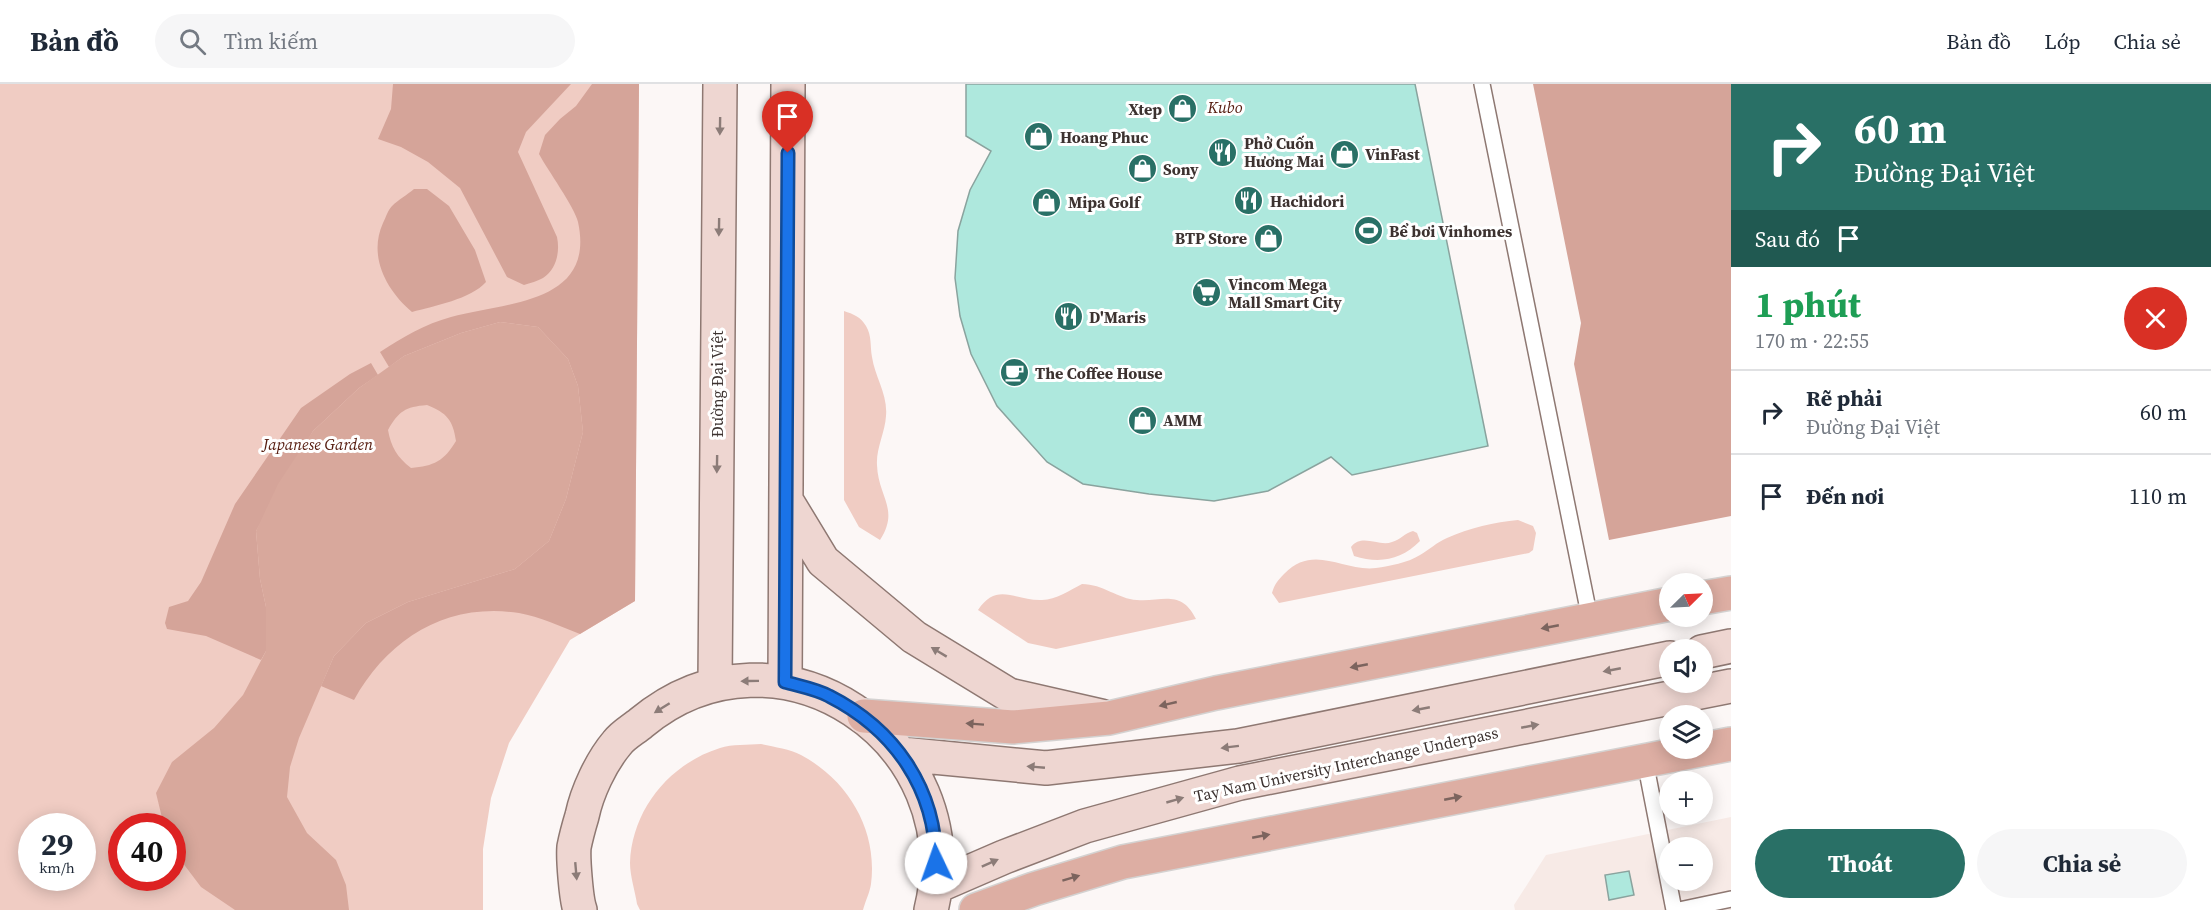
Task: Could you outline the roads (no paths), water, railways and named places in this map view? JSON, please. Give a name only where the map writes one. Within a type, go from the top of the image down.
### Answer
[{"type":"main road","points":[[1713,596],[1731,592]]},
{"type":"main road","points":[[864,716],[1013,727],[1109,718],[1216,693],[1659,606]]},
{"type":"main road","points":[[976,910],[1034,889],[1123,862],[1731,744]]},
{"type":"street","name":"Đường Đại Việt","points":[[715,684],[720,84]]},
{"type":"street","points":[[785,682],[788,84]]},
{"type":"street","points":[[786,500],[823,561],[914,637],[1010,696],[1109,718]]},
{"type":"street","points":[[1713,650],[1731,646]]},
{"type":"street","points":[[902,754],[1046,768],[1238,746],[1659,660]]},
{"type":"street","points":[[580,910],[574,849],[587,792],[617,743],[662,706],[715,684],[750,680],[785,682],[826,694],[864,716],[902,754],[925,795],[934,828],[936,840],[934,898]]},
{"type":"street","name":"Tay Nam University Interchange Underpass","points":[[934,898],[1004,857],[1085,826],[1240,783],[1731,686]]},
{"type":"lane","points":[[1482,84],[1590,619]]},
{"type":"lane","points":[[1645,761],[1674,910]]},
{"type":"lane","points":[[1679,910],[1731,899]]},
{"type":"place","name":"Xtep","points":[[1183,109]]},
{"type":"place","name":"Hoang Phuc","points":[[1039,137]]},
{"type":"place","name":"Phở Cuốn Hương Mai","points":[[1223,152]]},
{"type":"place","name":"VinFast","points":[[1344,154]]},
{"type":"place","name":"Sony","points":[[1142,169]]},
{"type":"place","name":"Hachidori","points":[[1249,201]]},
{"type":"place","name":"Mipa Golf","points":[[1047,202]]},
{"type":"place","name":"Bể bơi Vinhomes","points":[[1368,231]]},
{"type":"place","name":"BTP Store","points":[[1268,238]]},
{"type":"place","name":"Vincom Mega Mall Smart City","points":[[1207,293]]},
{"type":"place","name":"D'Maris","points":[[1068,317]]},
{"type":"place","name":"The Coffee House","points":[[1014,373]]},
{"type":"place","name":"AMM","points":[[1142,420]]},
{"type":"park label","name":"Kubo","points":[[1225,107]]},
{"type":"park label","name":"Japanese Garden","points":[[318,444]]}]
